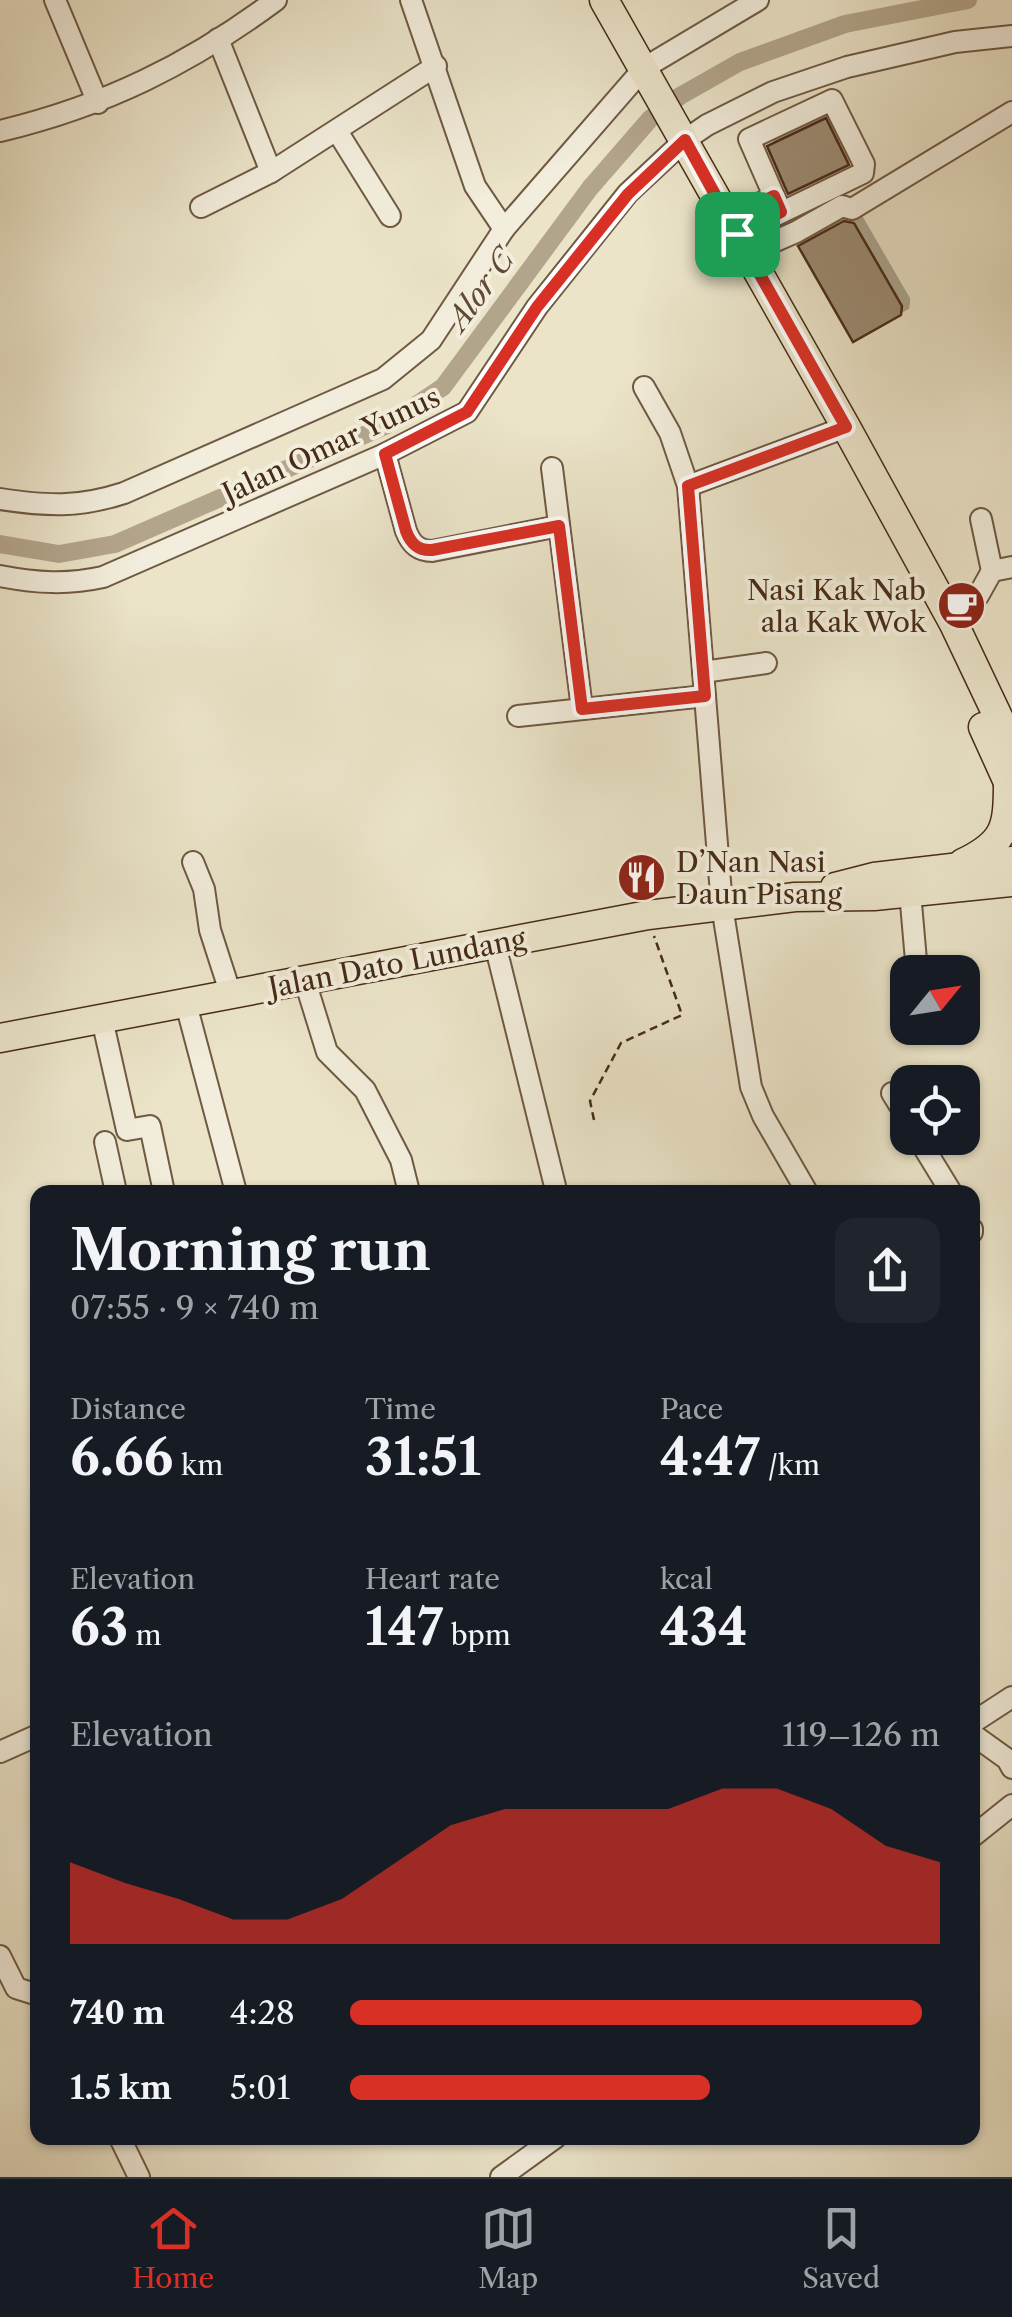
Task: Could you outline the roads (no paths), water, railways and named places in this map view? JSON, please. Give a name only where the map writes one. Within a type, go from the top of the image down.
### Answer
[{"type":"main road","points":[[604,0],[846,427],[947,614],[1012,746]]},
{"type":"main road","points":[[913,555],[940,633],[1010,787],[1008,814],[997,841],[958,877],[1012,895]]},
{"type":"main road","name":"Jalan Dato Lundang","points":[[0,1038],[648,915],[795,897],[910,892],[1012,861]]},
{"type":"main road","name":"Jalan Dato Lundang","points":[[795,897],[874,876],[1012,882]]},
{"type":"street","points":[[55,0],[98,103]]},
{"type":"street","points":[[0,131],[60,117],[138,86],[218,39],[255,7],[276,0]]},
{"type":"street","points":[[411,0],[475,186],[504,229]]},
{"type":"street","points":[[0,499],[60,506],[96,502],[384,379],[430,340],[504,229],[650,78],[758,0]]},
{"type":"street","name":"Jalan Omar Yunus","points":[[0,576],[42,584],[74,584],[103,577],[385,454],[467,412],[537,307],[680,132],[772,92],[848,67],[955,42],[1012,36]]},
{"type":"street","points":[[218,39],[271,172]]},
{"type":"street","points":[[201,208],[271,172],[436,66]]},
{"type":"street","points":[[738,235],[778,204],[865,170],[832,100],[749,139],[778,204]]},
{"type":"street","points":[[738,235],[796,232],[842,206],[852,209],[1012,112]]},
{"type":"street","points":[[337,131],[390,216]]},
{"type":"street","points":[[644,388],[670,433],[688,486],[722,906],[751,1087],[802,1185]]},
{"type":"street","points":[[688,486],[846,427]]},
{"type":"street","points":[[385,454],[410,542],[420,549],[559,526]]},
{"type":"street","points":[[552,468],[582,709]]},
{"type":"street","points":[[947,614],[978,596],[1002,569],[981,519]]},
{"type":"street","points":[[703,672],[766,663]]},
{"type":"street","points":[[518,716],[705,696]]},
{"type":"street","points":[[193,862],[204,889],[210,930],[231,995]]},
{"type":"street","points":[[910,892],[916,955]]},
{"type":"street","points":[[495,944],[555,1185]]},
{"type":"street","points":[[305,982],[327,1052],[365,1090],[401,1160],[408,1185]]},
{"type":"street","points":[[186,1004],[234,1185]]},
{"type":"street","points":[[102,1019],[127,1130],[150,1126],[163,1185]]},
{"type":"street","points":[[104,1142],[114,1185]]},
{"type":"street","points":[[928,1155],[947,1185]]},
{"type":"street","points":[[980,1718],[1012,1697]]},
{"type":"street","points":[[0,1752],[30,1739]]},
{"type":"street","points":[[980,1740],[1007,1759],[1012,1768]]},
{"type":"street","points":[[980,1830],[1012,1805]]},
{"type":"street","points":[[0,1956],[16,1988],[30,1992]]},
{"type":"street","points":[[123,2145],[139,2177]]},
{"type":"street","points":[[501,2177],[526,2146]]},
{"type":"waterway","name":"Alor C","points":[[0,544],[59,554],[115,544],[385,426],[443,387],[590,188],[650,119],[680,96],[740,62],[845,24],[968,0]]},
{"type":"place","name":"Nasi Kak Nab ala Kak Wok","points":[[961,606]]},
{"type":"place","name":"D’Nan Nasi Daun Pisang","points":[[641,878]]}]
